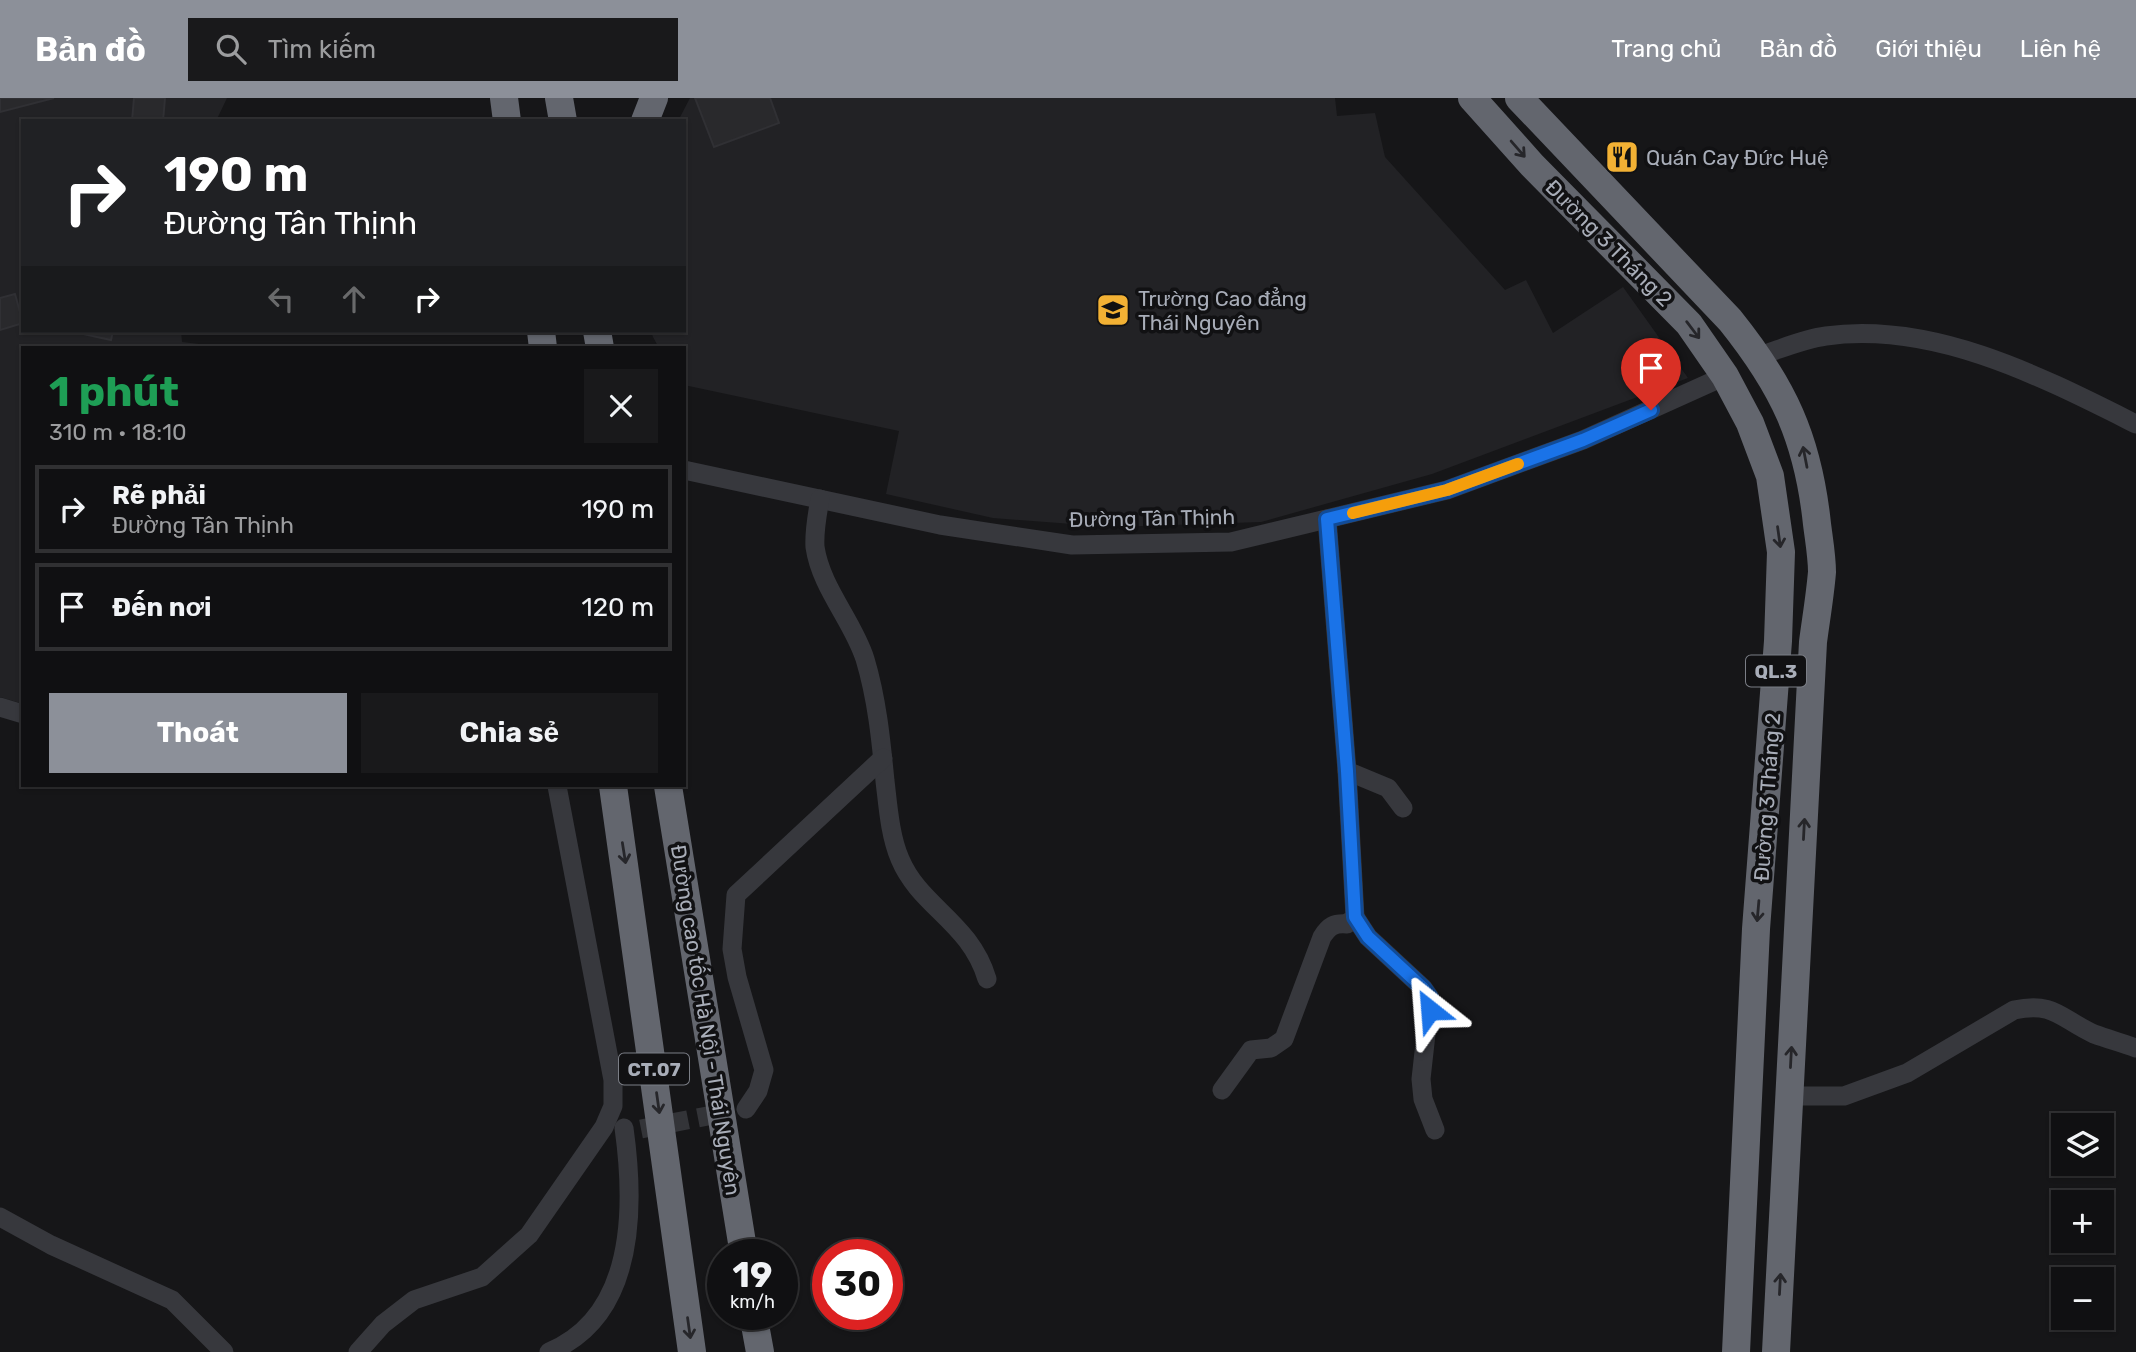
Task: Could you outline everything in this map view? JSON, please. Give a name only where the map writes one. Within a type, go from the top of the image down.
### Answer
[{"type":"highway","points":[[504,98],[507,119]]},
{"type":"highway","points":[[559,98],[563,119]]},
{"type":"highway","points":[[646,119],[654,98]]},
{"type":"highway","name":"Đường 3 Tháng 2","points":[[1472,98],[1532,165],[1666,299],[1725,376],[1750,424],[1770,476],[1781,552],[1756,929],[1736,1352]]},
{"type":"highway","name":"Đường 3 Tháng 2","points":[[1519,98],[1704,290],[1759,356],[1789,406],[1803,445],[1816,511],[1822,570],[1813,642],[1776,1352]]},
{"type":"highway","points":[[1777,641],[1813,642]]},
{"type":"highway","name":"CT.07","points":[[613,787],[692,1352]]},
{"type":"highway","name":"Đường cao tốc Hà Nội - Thái Nguyên","points":[[671,787],[679,852],[741,1239]]},
{"type":"highway","points":[[756,1330],[760,1352]]},
{"type":"street","points":[[1759,356],[1824,336],[1903,336],[1966,351],[2033,375],[2136,424]]},
{"type":"street","name":"Đường Tân Thịnh","points":[[686,470],[940,525],[1072,545],[1231,542],[1447,490],[1583,440],[1725,376]]},
{"type":"street","points":[[820,499],[816,548],[824,578],[864,657],[875,697],[889,814],[900,859],[915,883],[980,955],[987,979]]},
{"type":"street","points":[[1327,519],[1347,771],[1355,917],[1368,937],[1423,988],[1430,998],[1421,1079],[1423,1099],[1434,1130]]},
{"type":"street","points":[[0,707],[21,713]]},
{"type":"street","points":[[746,1108],[758,1091],[764,1070],[737,977],[732,949],[736,895],[883,758]]},
{"type":"street","points":[[1347,771],[1388,788],[1403,808]]},
{"type":"street","points":[[358,1352],[383,1324],[414,1300],[482,1277],[519,1244],[604,1127],[612,1106],[613,1080],[557,787]]},
{"type":"street","points":[[1222,1090],[1251,1050],[1271,1048],[1284,1039],[1322,937],[1328,928],[1337,923],[1347,924],[1355,917]]},
{"type":"street","points":[[1789,1096],[1844,1096],[1907,1073],[2014,1010],[2029,1007],[2043,1006],[2093,1033],[2136,1048]]},
{"type":"street","points":[[549,1352],[570,1343],[603,1311],[619,1278],[631,1182],[633,1128],[604,1127]]},
{"type":"street","points":[[0,1217],[72,1255],[172,1300],[224,1352]]},
{"type":"shaded area","points":[[0,98],[227,98],[217,119],[21,119],[21,333],[181,333],[182,342],[216,346],[21,346],[21,703],[0,697]]},
{"type":"shaded area","name":"Trường Cao đẳng Thái Nguyên","points":[[690,98],[1335,98],[1337,116],[1375,113],[1385,157],[1505,290],[1526,280],[1553,333],[1623,287],[1688,378],[1432,474],[1261,522],[1112,527],[993,518],[886,494],[899,431],[686,385],[686,346],[658,346],[652,333],[686,333],[686,119],[679,119]]},
{"type":"building","points":[[0,98],[54,98],[0,112]]},
{"type":"building","points":[[134,98],[165,98],[163,119],[132,119]]},
{"type":"building","points":[[695,98],[770,98],[779,123],[714,147]]},
{"type":"building","points":[[15,294],[21,324],[0,330],[0,298]]},
{"type":"building","points":[[83,333],[113,333],[111,340]]},
{"type":"tunnel","points":[[641,1129],[733,1111]]},
{"type":"slow traffic","points":[[1353,513],[1447,490],[1518,464]]},
{"type":"place","name":"Quán Cay Đức Huệ","points":[[1622,157]]},
{"type":"place","name":"Trường Cao đẳng Thái Nguyên","points":[[1113,310]]},
{"type":"route","points":[[1430,1010],[1430,998],[1423,988],[1368,937],[1355,917],[1347,771],[1327,519],[1447,490],[1583,440],[1651,410]]}]
